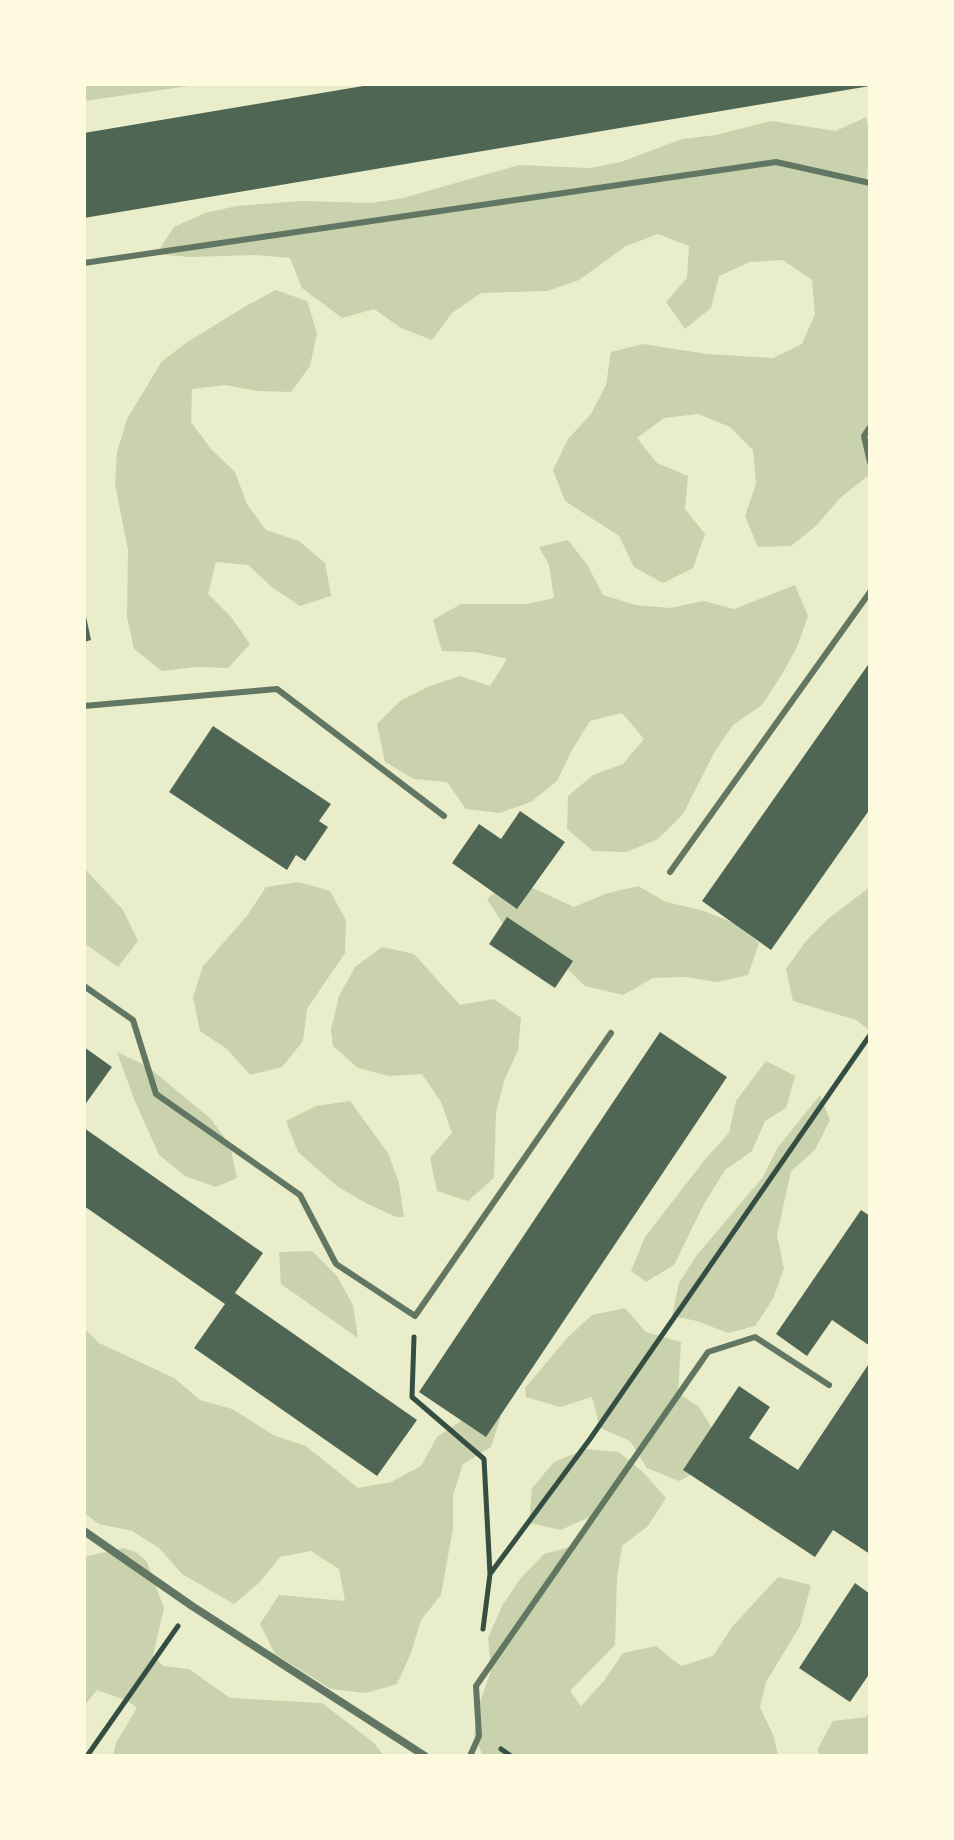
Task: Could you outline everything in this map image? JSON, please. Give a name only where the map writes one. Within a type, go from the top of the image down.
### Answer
[{"type":"street","points":[[84,1531],[192,1606],[425,1756]]},
{"type":"lane","points":[[84,263],[776,162],[870,183]]},
{"type":"lane","points":[[870,427],[864,436],[870,462]]},
{"type":"lane","points":[[670,872],[870,592]]},
{"type":"lane","points":[[84,706],[277,689],[444,816]]},
{"type":"lane","points":[[84,986],[133,1020],[156,1094],[300,1195],[336,1264],[415,1316],[611,1033]]},
{"type":"lane","points":[[470,1756],[479,1736],[476,1686],[708,1352],[755,1337],[829,1385]]},
{"type":"path","points":[[490,1574],[590,1439],[870,1035]]},
{"type":"path","points":[[415,1316],[412,1397],[484,1459],[490,1574],[483,1630]]},
{"type":"path","points":[[87,1756],[192,1606]]},
{"type":"green space","points":[[84,84],[203,84],[84,101]]},
{"type":"green space","points":[[866,117],[870,135],[867,181],[870,182],[870,474],[839,499],[817,525],[791,546],[758,547],[745,516],[756,484],[753,450],[730,427],[698,414],[664,418],[637,438],[657,463],[688,476],[685,509],[705,534],[693,568],[663,583],[634,567],[619,536],[565,501],[553,470],[568,439],[591,414],[606,385],[611,352],[643,344],[707,354],[773,358],[802,344],[815,314],[812,280],[783,260],[750,262],[719,276],[711,308],[685,329],[666,302],[687,278],[689,246],[658,234],[626,246],[579,280],[547,291],[481,293],[452,313],[432,340],[401,328],[374,309],[342,318],[302,288],[290,258],[156,254],[174,227],[205,213],[237,206],[302,201],[371,203],[403,198],[519,165],[589,168],[621,162],[682,139],[716,135],[771,121],[836,131]]},
{"type":"green space","points":[[276,290],[307,301],[317,333],[310,366],[291,392],[258,391],[225,385],[192,389],[191,422],[211,449],[235,472],[247,504],[266,530],[299,541],[325,563],[331,596],[300,606],[273,588],[248,565],[216,562],[208,594],[231,617],[250,644],[228,668],[195,667],[162,671],[134,649],[127,617],[128,550],[115,484],[117,452],[127,419],[162,361],[189,341]]},
{"type":"green space","points":[[568,540],[588,566],[603,595],[636,605],[670,608],[703,601],[734,609],[795,585],[808,616],[797,647],[781,676],[762,705],[733,725],[714,753],[683,814],[658,839],[627,852],[593,851],[567,829],[568,796],[593,775],[623,764],[644,739],[622,713],[590,721],[557,781],[531,802],[499,813],[466,809],[447,782],[414,779],[385,762],[377,724],[400,701],[430,686],[460,676],[490,686],[507,659],[475,652],[442,651],[433,620],[461,604],[527,604],[554,598],[549,565],[539,547]]},
{"type":"green space","points":[[84,868],[123,910],[138,941],[118,967],[84,943]]},
{"type":"green space","points":[[513,879],[574,907],[605,894],[638,886],[666,902],[701,910],[734,923],[759,943],[748,975],[717,982],[686,977],[653,978],[623,995],[585,986],[561,963],[505,927],[487,899]]},
{"type":"green space","points":[[299,882],[330,891],[346,920],[345,953],[307,1009],[303,1041],[282,1067],[250,1075],[227,1049],[200,1031],[193,997],[203,966],[247,916],[266,887]]},
{"type":"green space","points":[[870,887],[870,1031],[856,1020],[793,1001],[786,969],[806,941],[829,918]]},
{"type":"green space","points":[[382,947],[414,954],[460,1005],[494,999],[521,1018],[518,1050],[504,1081],[496,1112],[494,1178],[468,1201],[437,1191],[430,1158],[452,1133],[441,1102],[422,1074],[389,1076],[358,1068],[333,1046],[331,1029],[339,996],[355,967]]},
{"type":"green space","points":[[117,1052],[147,1066],[211,1119],[230,1145],[237,1178],[216,1187],[185,1176],[159,1155]]},
{"type":"green space","points":[[766,1061],[795,1076],[786,1108],[765,1121],[752,1151],[725,1170],[704,1204],[674,1265],[646,1282],[631,1271],[645,1237],[729,1133],[736,1101]]},
{"type":"green space","points":[[820,1095],[830,1120],[815,1150],[791,1171],[777,1235],[784,1268],[773,1299],[755,1326],[728,1333],[697,1321],[672,1316],[679,1283],[697,1255],[763,1177],[778,1147]]},
{"type":"green space","points":[[350,1101],[388,1153],[399,1183],[404,1217],[396,1217],[338,1187],[298,1152],[286,1121],[316,1106]]},
{"type":"green space","points":[[312,1251],[337,1276],[353,1305],[358,1338],[281,1284],[279,1252]]},
{"type":"green space","points":[[625,1308],[646,1332],[681,1342],[678,1393],[699,1407],[716,1435],[707,1466],[679,1481],[647,1468],[630,1441],[600,1428],[592,1397],[560,1407],[526,1397],[525,1388],[568,1337],[592,1315]]},
{"type":"green space","points":[[84,1328],[99,1343],[174,1378],[200,1400],[232,1409],[275,1436],[306,1446],[358,1488],[391,1482],[421,1466],[437,1437],[467,1417],[501,1416],[491,1447],[463,1464],[453,1495],[453,1528],[441,1595],[421,1620],[397,1684],[366,1693],[331,1689],[275,1654],[260,1624],[279,1595],[345,1601],[339,1569],[311,1551],[280,1557],[259,1583],[234,1604],[182,1574],[159,1548],[132,1531],[99,1524],[84,1513]]},
{"type":"green space","points":[[586,1449],[619,1452],[644,1473],[666,1498],[648,1526],[622,1546],[617,1578],[615,1645],[570,1691],[581,1706],[623,1653],[656,1646],[681,1666],[713,1656],[732,1627],[778,1577],[811,1585],[800,1626],[766,1682],[760,1707],[774,1737],[778,1756],[483,1756],[474,1735],[480,1702],[491,1671],[488,1638],[502,1606],[520,1579],[544,1554],[576,1545],[589,1517],[561,1530],[529,1523],[532,1488],[554,1462]]},
{"type":"green space","points":[[123,1548],[136,1552],[147,1562],[164,1608],[153,1656],[163,1666],[189,1669],[230,1698],[322,1703],[374,1743],[384,1756],[113,1756],[116,1743],[137,1708],[128,1701],[97,1690],[84,1706],[84,1557]]},
{"type":"green space","points":[[870,1712],[870,1756],[821,1756],[817,1750],[833,1721],[866,1717]]},
{"type":"building","points":[[375,84],[870,86],[84,218],[84,133]]},
{"type":"building","points":[[84,607],[91,640],[84,642]]},
{"type":"building","points":[[870,662],[870,809],[771,950],[702,901]]},
{"type":"building","points":[[213,726],[331,804],[319,821],[328,827],[305,861],[296,855],[287,870],[169,792]]},
{"type":"building","points":[[520,811],[565,842],[517,909],[452,863],[479,824],[501,839]]},
{"type":"building","points":[[507,917],[573,961],[555,988],[489,944]]},
{"type":"building","points":[[660,1032],[727,1077],[486,1437],[419,1392]]},
{"type":"building","points":[[84,1047],[112,1067],[84,1106]]},
{"type":"building","points":[[84,1128],[263,1253],[235,1293],[417,1420],[377,1476],[194,1348],[225,1304],[84,1206]]},
{"type":"building","points":[[861,1210],[870,1216],[870,1346],[832,1320],[807,1356],[776,1334]]},
{"type":"building","points":[[870,1362],[870,1554],[833,1530],[815,1557],[683,1470],[739,1386],[770,1407],[749,1438],[798,1470]]},
{"type":"building","points":[[855,1583],[870,1594],[870,1673],[850,1702],[799,1668]]}]
